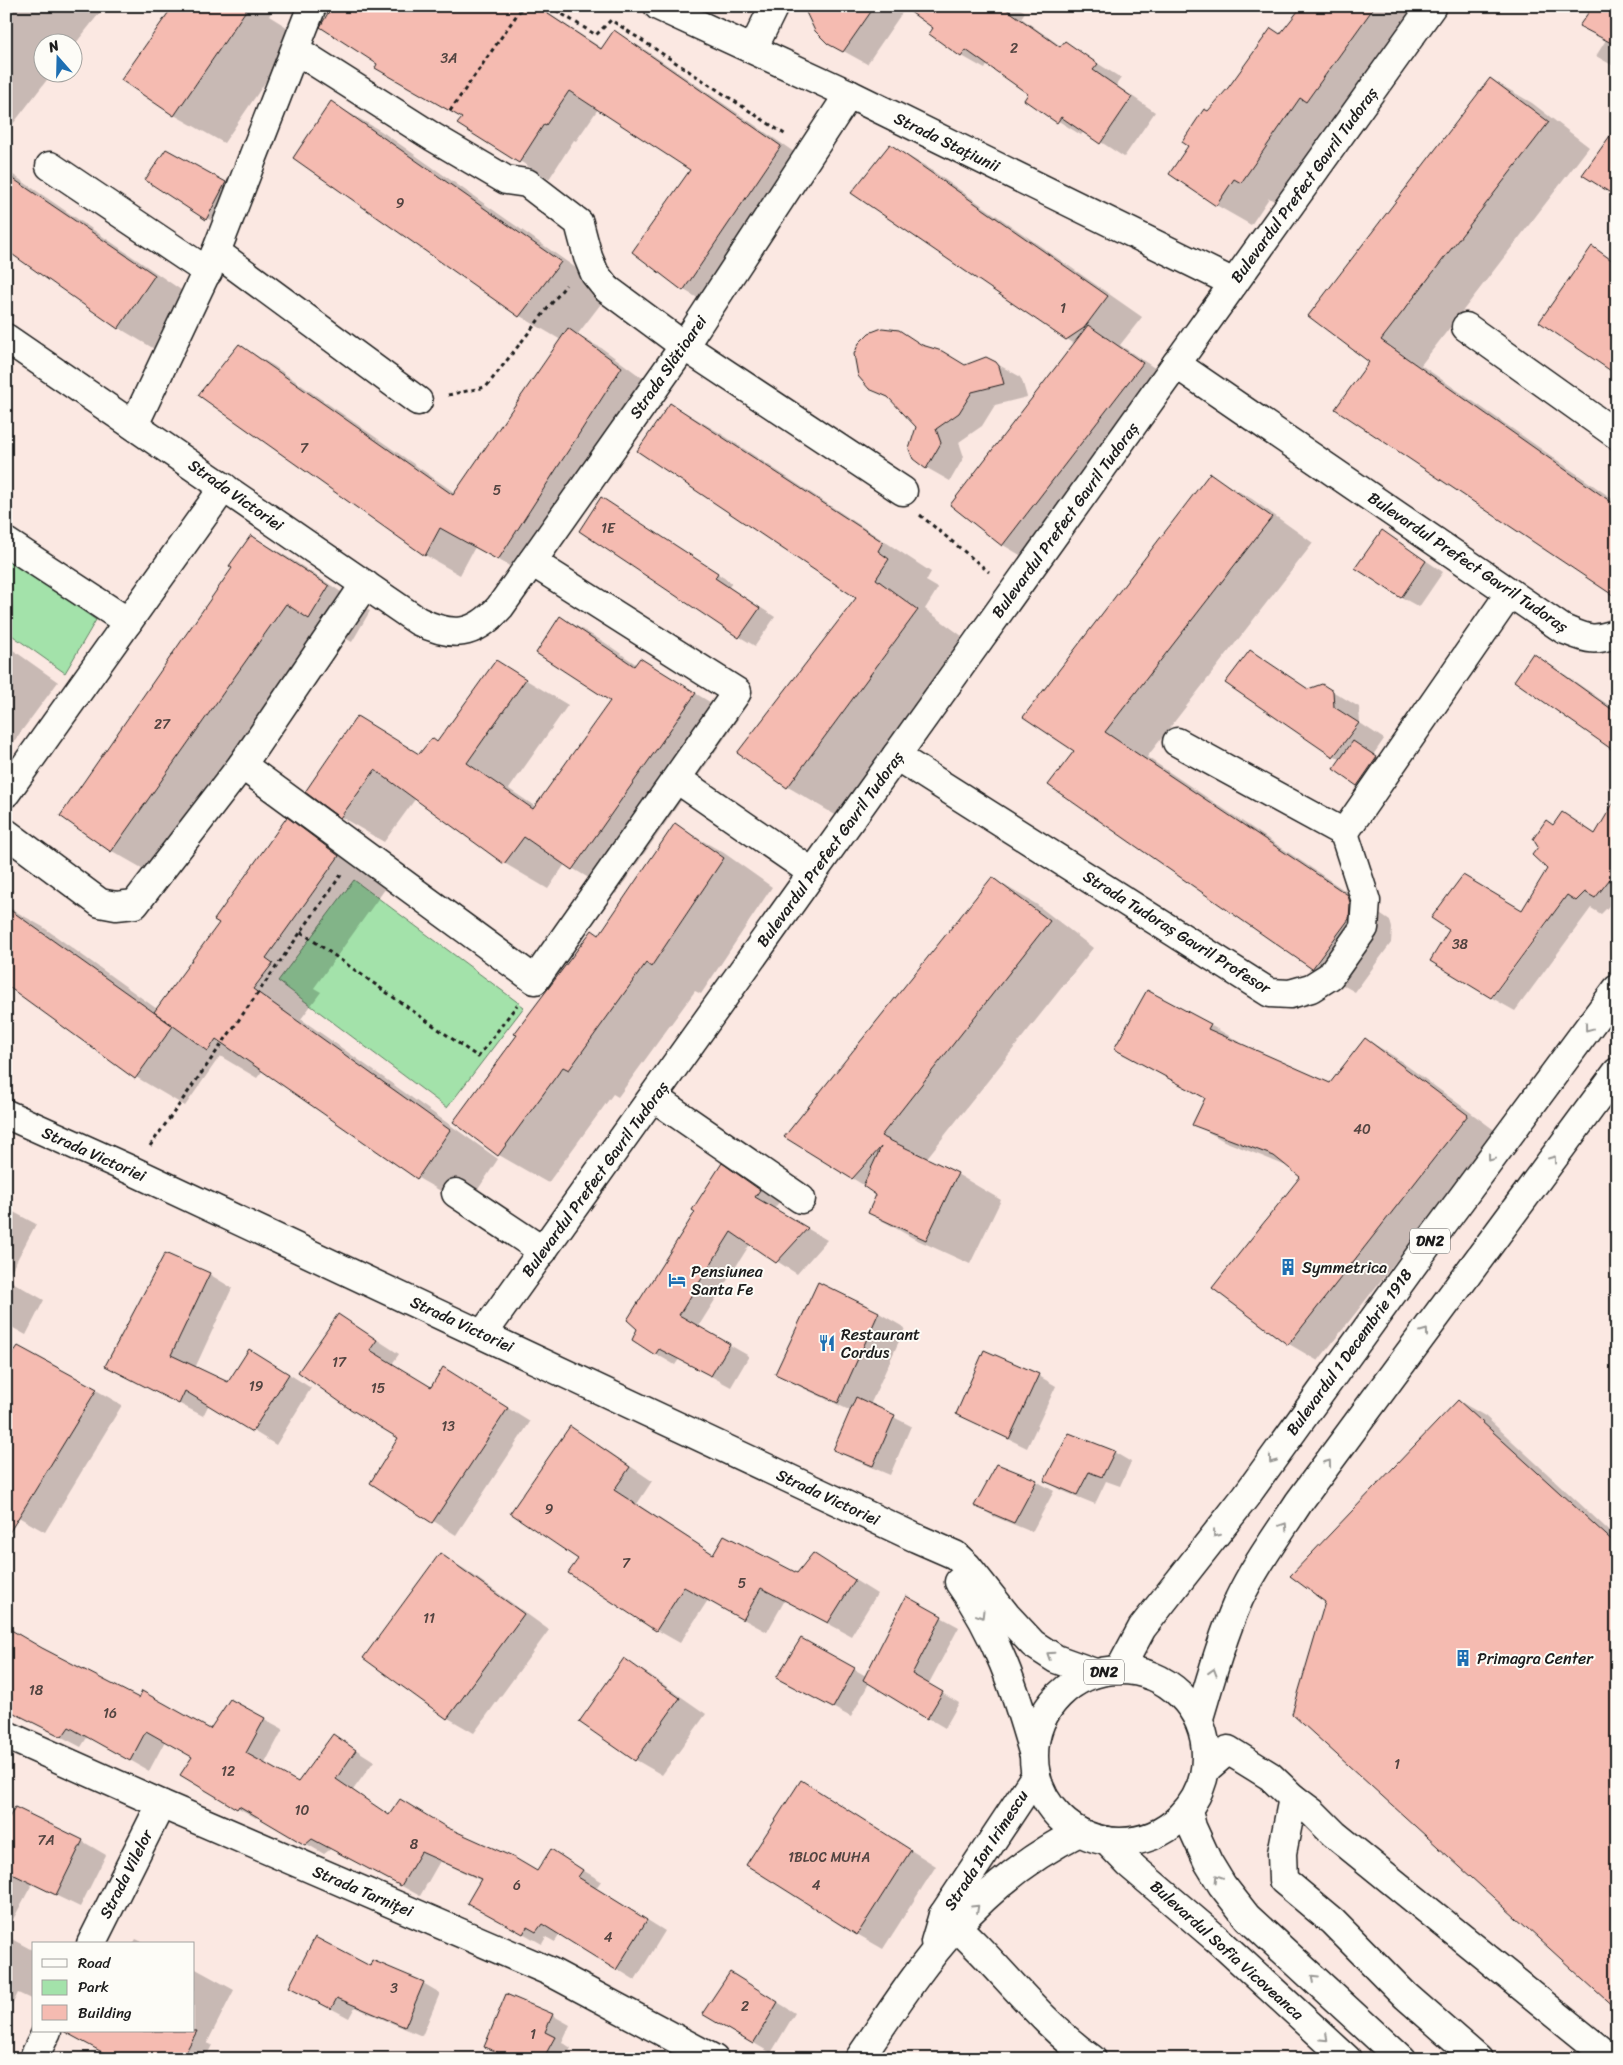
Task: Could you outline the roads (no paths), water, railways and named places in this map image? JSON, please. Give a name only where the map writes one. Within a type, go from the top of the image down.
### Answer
[{"type":"street","points":[[134,425],[212,262],[312,6]]},
{"type":"street","name":"Strada Stațiunii","points":[[658,6],[849,94],[1234,283]]},
{"type":"street","points":[[753,50],[774,6]]},
{"type":"street","name":"Bulevardul Prefect Gavril Tudoraș","points":[[483,1334],[1432,6]]},
{"type":"street","points":[[296,50],[433,137],[506,180],[527,183],[579,222],[588,257],[595,274],[607,288],[684,346],[903,491]]},
{"type":"street","name":"Strada Slătioarei","points":[[473,629],[488,620],[500,606],[684,346],[849,94]]},
{"type":"street","points":[[50,166],[212,262],[418,401]]},
{"type":"street","points":[[1466,327],[1617,434]]},
{"type":"street","name":"Strada Victoriei","points":[[6,338],[418,621],[436,630],[457,633],[473,629]]},
{"type":"street","name":"Bulevardul Prefect Gavril Tudoraș","points":[[1176,364],[1563,629],[1600,640],[1617,633]]},
{"type":"street","points":[[6,793],[224,487]]},
{"type":"street","points":[[6,542],[128,622]]},
{"type":"street","points":[[242,765],[358,852],[535,980],[738,692],[532,562]]},
{"type":"street","points":[[6,833],[100,903],[116,906],[135,904],[242,765],[364,584]]},
{"type":"street","points":[[1177,742],[1344,833],[1510,593]]},
{"type":"street","name":"Strada Tudoraș Gavril Profesor","points":[[896,756],[1270,992],[1290,994],[1311,988],[1330,976],[1364,928],[1366,901],[1344,833]]},
{"type":"street","points":[[677,778],[813,874]]},
{"type":"street","name":"Bulevardul 1 Decembrie 1918","points":[[1107,1671],[1246,1496],[1430,1240],[1617,989]]},
{"type":"street","points":[[1199,1718],[1218,1656],[1240,1598],[1264,1556],[1300,1502],[1617,1072]]},
{"type":"street","points":[[653,1097],[801,1199]]},
{"type":"street","name":"Strada Victoriei","points":[[6,1114],[483,1334],[955,1556],[966,1566],[1006,1615],[1033,1644],[1056,1659],[1107,1671]]},
{"type":"street","points":[[456,1193],[543,1252]]},
{"type":"street","name":"Strada Victoriei","points":[[916,1538],[954,1576],[987,1625],[1006,1668],[1035,1763]]},
{"type":"street","name":"DN2","points":[[1107,1671],[1144,1672],[1166,1682],[1185,1698],[1199,1718],[1206,1743],[1206,1769],[1199,1791],[1188,1811],[1165,1830],[1137,1841],[1107,1842],[1079,1832],[1058,1817],[1044,1798],[1035,1763],[1039,1724],[1053,1702],[1072,1684],[1107,1671]]},
{"type":"street","name":"Strada Tarniței","points":[[6,1735],[549,1971],[714,2059]]},
{"type":"street","points":[[1206,1769],[1228,1750],[1270,1776],[1334,1834],[1611,2059]]},
{"type":"street","name":"Strada Ion Irimescu","points":[[859,2059],[931,1956],[1035,1763]]},
{"type":"street","points":[[1293,1798],[1282,1853],[1283,1880],[1332,1921],[1406,1996],[1478,2059]]},
{"type":"street","name":"Strada Vilelor","points":[[92,1942],[161,1804]]},
{"type":"street","points":[[1188,1811],[1192,1827],[1208,1862],[1222,1885],[1247,1917],[1401,2059]]},
{"type":"street","name":"Strada Ion Irimescu","points":[[950,1921],[1050,1846],[1079,1832]]},
{"type":"street","name":"Bulevardul Sofia Vicoveanca","points":[[1107,1842],[1129,1864],[1218,1940],[1347,2059]]},
{"type":"street","points":[[950,1921],[1004,1978],[1073,2045],[1092,2059]]},
{"type":"street","points":[[33,2059],[46,2032]]},
{"type":"place","name":"Symmetrica","points":[[1288,1267]]},
{"type":"place","name":"Pensiunea Santa Fe","points":[[677,1280]]},
{"type":"place","name":"Restaurant Cordus","points":[[827,1343]]},
{"type":"place","name":"Primagra Center","points":[[1463,1658]]}]
